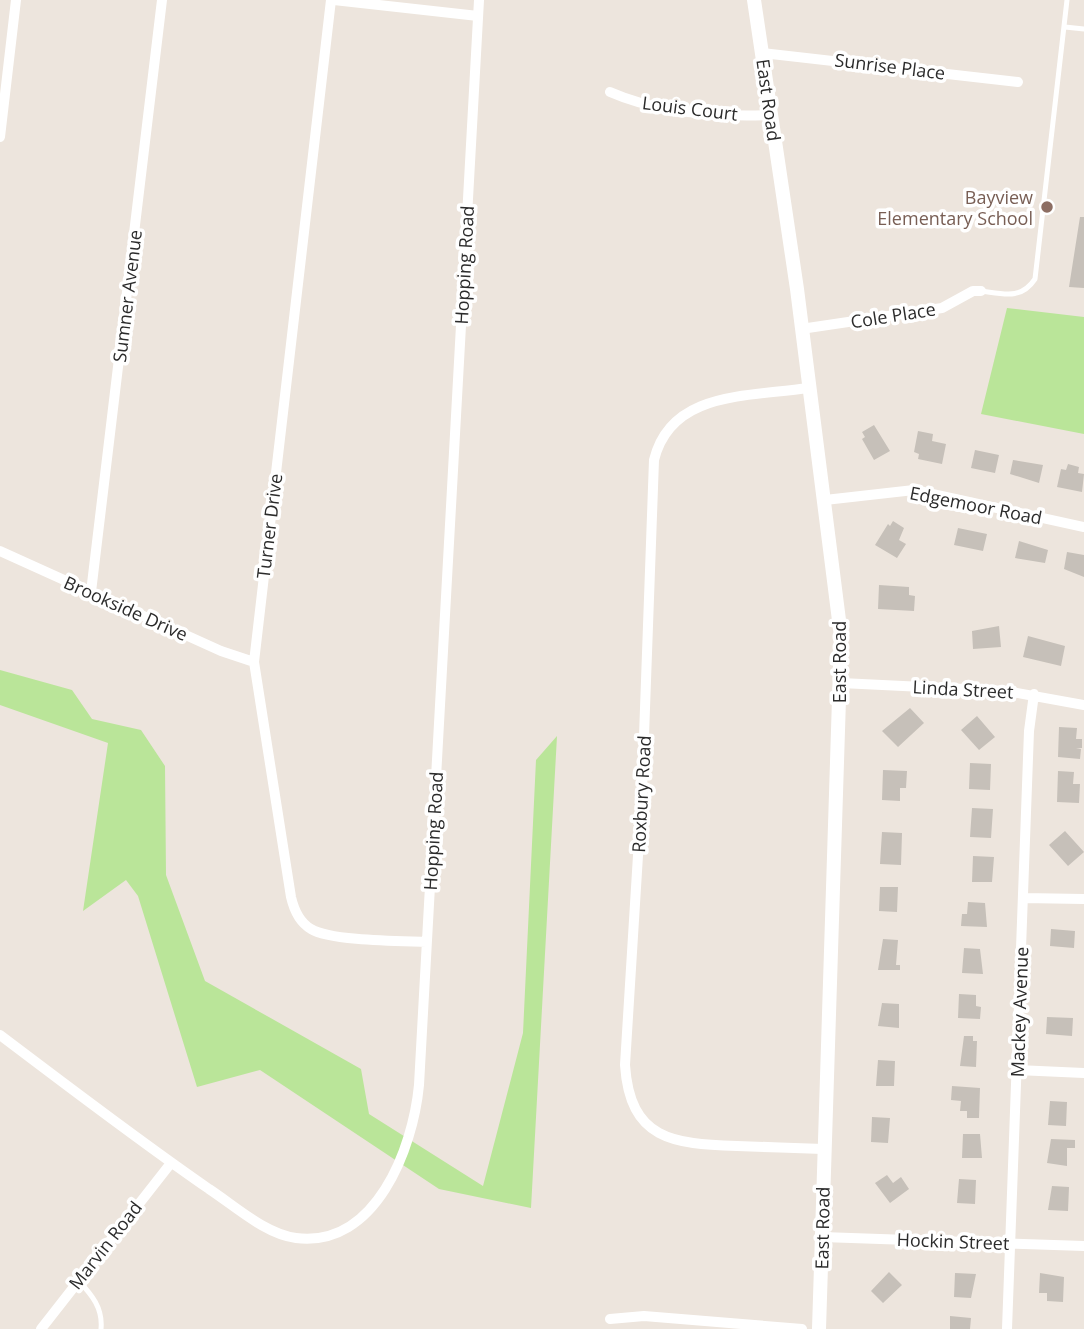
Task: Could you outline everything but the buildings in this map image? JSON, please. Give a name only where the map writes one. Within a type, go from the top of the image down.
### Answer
[{"type":"street","points":[[0,137],[16,0]]},
{"type":"street","name":"Sumner Avenue","points":[[91,592],[162,0]]},
{"type":"street","points":[[333,0],[478,16]]},
{"type":"street","name":"Turner Drive","points":[[333,0],[254,662],[291,897],[297,915],[310,929],[328,935],[426,942]]},
{"type":"street","name":"Hopping Road","points":[[0,1035],[172,1163],[283,1235],[314,1238],[331,1235],[360,1218],[384,1191],[402,1159],[412,1129],[419,1085],[479,0]]},
{"type":"street","name":"East Road","points":[[754,0],[825,500],[841,636],[819,1329]]},
{"type":"street","name":"Sunrise Place","points":[[762,53],[1018,82]]},
{"type":"street","name":"Louis Court","points":[[610,92],[636,102],[677,109],[771,115]]},
{"type":"street","name":"Cole Place","points":[[801,329],[942,308],[973,291],[981,291]]},
{"type":"street","name":"Roxbury Road","points":[[808,388],[705,403],[677,419],[658,445],[654,460],[642,791],[625,1065],[626,1085],[634,1107],[649,1127],[663,1137],[687,1144],[823,1149]]},
{"type":"street","name":"Edgemoor Road","points":[[825,500],[914,491],[1084,527]]},
{"type":"street","name":"Brookside Drive","points":[[0,551],[221,651],[254,662]]},
{"type":"street","name":"Linda Street","points":[[841,683],[1034,694],[1084,705]]},
{"type":"street","name":"Mackey Avenue","points":[[1007,1329],[1028,731],[1034,694]]},
{"type":"street","points":[[1023,898],[1084,899]]},
{"type":"street","points":[[1017,1070],[1084,1073]]},
{"type":"street","name":"Marvin Road","points":[[41,1329],[172,1163]]},
{"type":"street","name":"Hockin Street","points":[[822,1237],[1084,1246]]},
{"type":"street","points":[[610,1319],[644,1316],[802,1329]]},
{"type":"lane","points":[[981,291],[1013,296],[1028,290],[1035,279],[1067,0]]},
{"type":"lane","points":[[1065,27],[1084,29]]},
{"type":"lane","points":[[78,1280],[93,1297],[101,1312],[101,1329]]},
{"type":"green space","points":[[1007,308],[1084,317],[1084,434],[981,414]]},
{"type":"green space","points":[[0,670],[72,690],[92,719],[141,730],[165,766],[166,875],[205,981],[361,1069],[369,1114],[483,1186],[523,1033],[536,760],[557,736],[531,1208],[439,1189],[260,1070],[197,1087],[138,896],[126,880],[83,911],[108,743],[0,705]]},
{"type":"place","name":"Bayview Elementary School","points":[[1047,207]]}]
